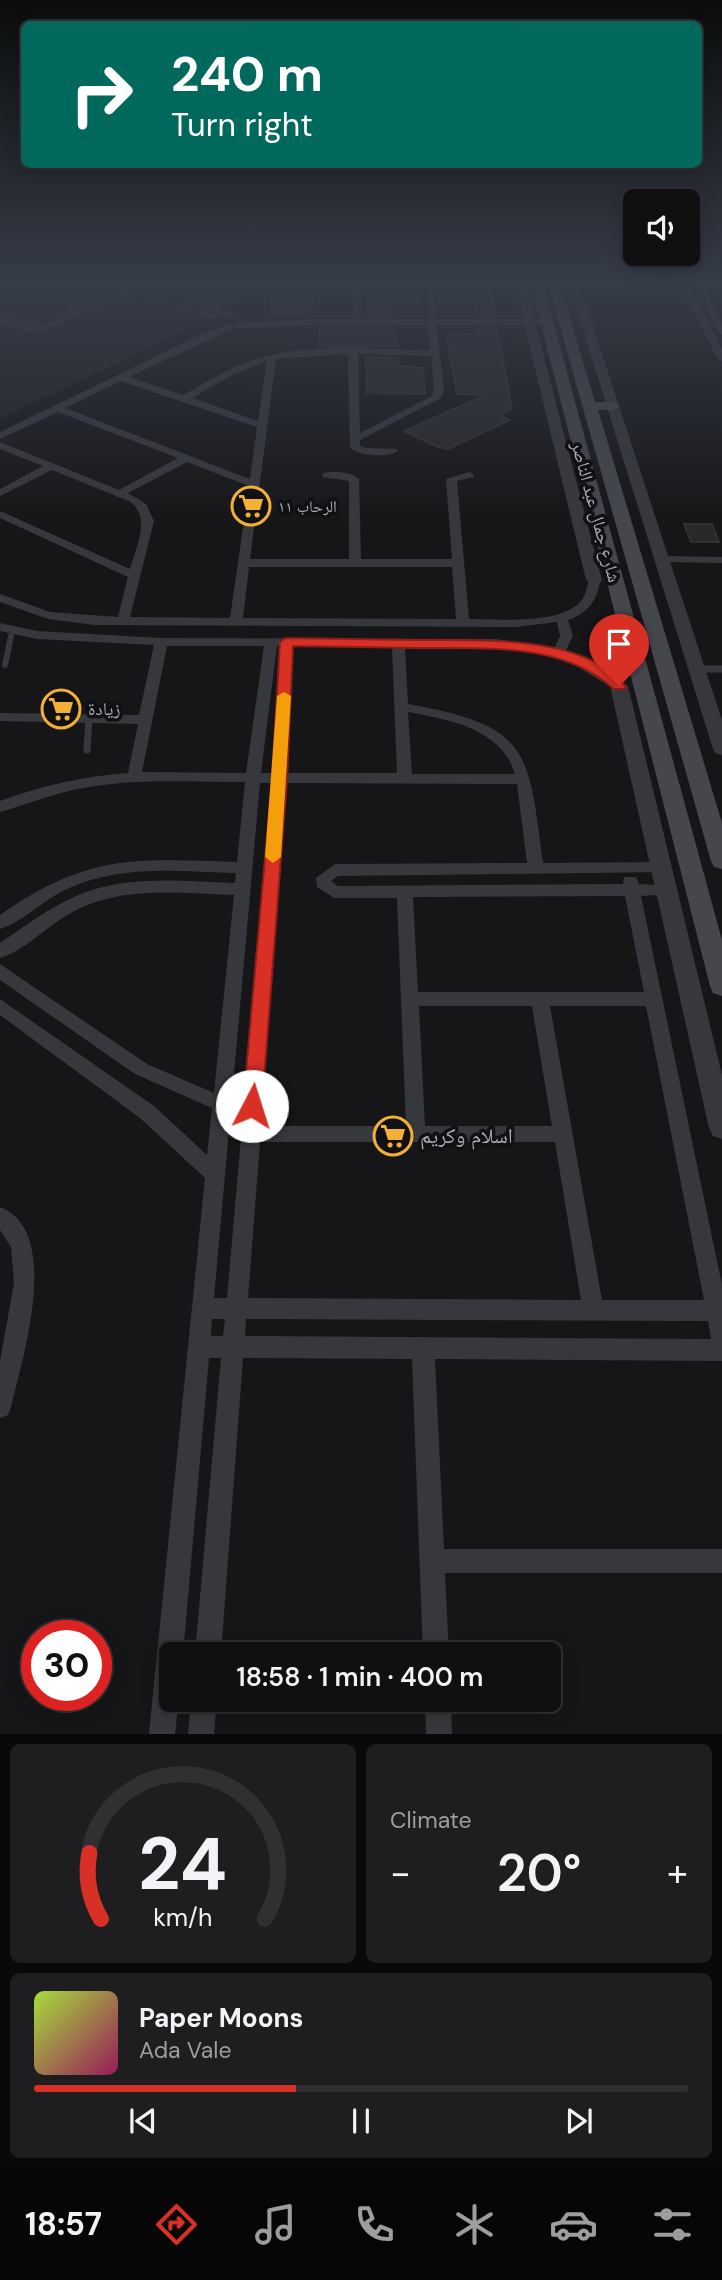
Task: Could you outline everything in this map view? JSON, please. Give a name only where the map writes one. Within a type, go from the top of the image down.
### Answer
[{"type":"main road","name":"شارع جمال عبد الناصر","points":[[550,362],[587,475],[722,986]]},
{"type":"main road","name":"شارع جمال عبد الناصر","points":[[576,362],[722,859]]},
{"type":"main road","points":[[588,406],[613,406]]},
{"type":"main road","points":[[580,457],[604,457]]},
{"type":"main road","points":[[587,475],[610,475]]},
{"type":"main road","points":[[594,580],[614,581]]},
{"type":"main road","points":[[619,686],[642,685]]},
{"type":"street","points":[[0,425],[129,362]]},
{"type":"street","points":[[0,436],[152,362]]},
{"type":"street","points":[[183,399],[256,362]]},
{"type":"street","points":[[236,622],[271,362]]},
{"type":"street","points":[[354,362],[355,448],[393,451]]},
{"type":"street","points":[[355,439],[436,398],[439,388],[436,362]]},
{"type":"street","points":[[0,598],[48,615],[95,621],[516,623],[561,619],[584,606],[594,589],[594,580],[546,362]]},
{"type":"street","points":[[599,362],[722,749]]},
{"type":"street","points":[[120,377],[262,426]]},
{"type":"street","points":[[57,408],[254,484]]},
{"type":"street","points":[[0,444],[135,500],[147,513],[123,621]]},
{"type":"street","points":[[119,494],[186,458]]},
{"type":"street","points":[[0,493],[52,466]]},
{"type":"street","points":[[327,475],[354,479],[355,563]]},
{"type":"street","points":[[463,623],[451,479],[469,475]]},
{"type":"street","points":[[0,514],[134,575]]},
{"type":"street","points":[[244,563],[458,564]]},
{"type":"street","points":[[558,653],[567,633],[561,619]]},
{"type":"street","points":[[0,626],[37,635]]},
{"type":"street","points":[[6,636],[37,635],[161,642],[496,643],[558,653],[592,666],[619,686],[722,1128]]},
{"type":"street","points":[[134,777],[161,642]]},
{"type":"street","points":[[162,1734],[253,778],[279,642]]},
{"type":"street","points":[[209,1642],[280,779],[279,642]]},
{"type":"street","points":[[398,643],[405,779]]},
{"type":"street","points":[[402,707],[469,722],[492,734],[510,750],[520,768],[536,869]]},
{"type":"street","points":[[0,717],[146,719]]},
{"type":"street","points":[[0,807],[60,786],[134,777],[522,779]]},
{"type":"street","points":[[0,922],[46,892],[70,880],[97,872],[137,867],[244,868]]},
{"type":"street","points":[[660,868],[334,870],[324,878],[327,888],[334,892],[666,890]]},
{"type":"street","points":[[627,869],[722,1338]]},
{"type":"street","points":[[0,952],[65,908],[105,892],[148,888],[243,889]]},
{"type":"street","points":[[405,892],[416,1134]]},
{"type":"street","points":[[0,971],[141,1069],[222,1104]]},
{"type":"street","points":[[410,999],[655,999]]},
{"type":"street","points":[[540,999],[593,1310]]},
{"type":"street","points":[[0,1006],[147,1112],[215,1175]]},
{"type":"street","points":[[250,1134],[563,1134]]},
{"type":"street","points":[[0,1216],[10,1226],[21,1247],[25,1272],[23,1299],[0,1407]]},
{"type":"street","points":[[202,1308],[717,1311]]},
{"type":"street","points":[[198,1347],[722,1350]]},
{"type":"street","points":[[423,1348],[435,1642]]},
{"type":"street","points":[[432,1561],[722,1561]]},
{"type":"street","points":[[201,1734],[203,1712]]},
{"type":"street","points":[[438,1712],[439,1734]]},
{"type":"lane","points":[[663,559],[722,560]]},
{"type":"lane","points":[[5,665],[6,636]]},
{"type":"lane","points":[[697,669],[722,669]]},
{"type":"lane","points":[[87,750],[89,719]]},
{"type":"shaded area","points":[[0,362],[119,362],[0,419]]},
{"type":"building","points":[[366,362],[397,362],[398,366],[423,368],[425,394],[367,393]]},
{"type":"building","points":[[451,362],[503,362],[512,409],[500,415],[510,420],[448,449],[404,431],[486,395],[457,394]]},
{"type":"building","points":[[684,524],[712,524],[719,542],[691,542]]},
{"type":"slow traffic","points":[[273,857],[284,696]]},
{"type":"place","name":"الرحاب ١١","points":[[251,506]]},
{"type":"place","name":"زيادة","points":[[61,709]]},
{"type":"place","name":"اسلام وكريم","points":[[393,1136]]},
{"type":"route","points":[[252,1106],[280,779],[286,642],[516,645],[576,659],[607,675],[619,686]]}]
